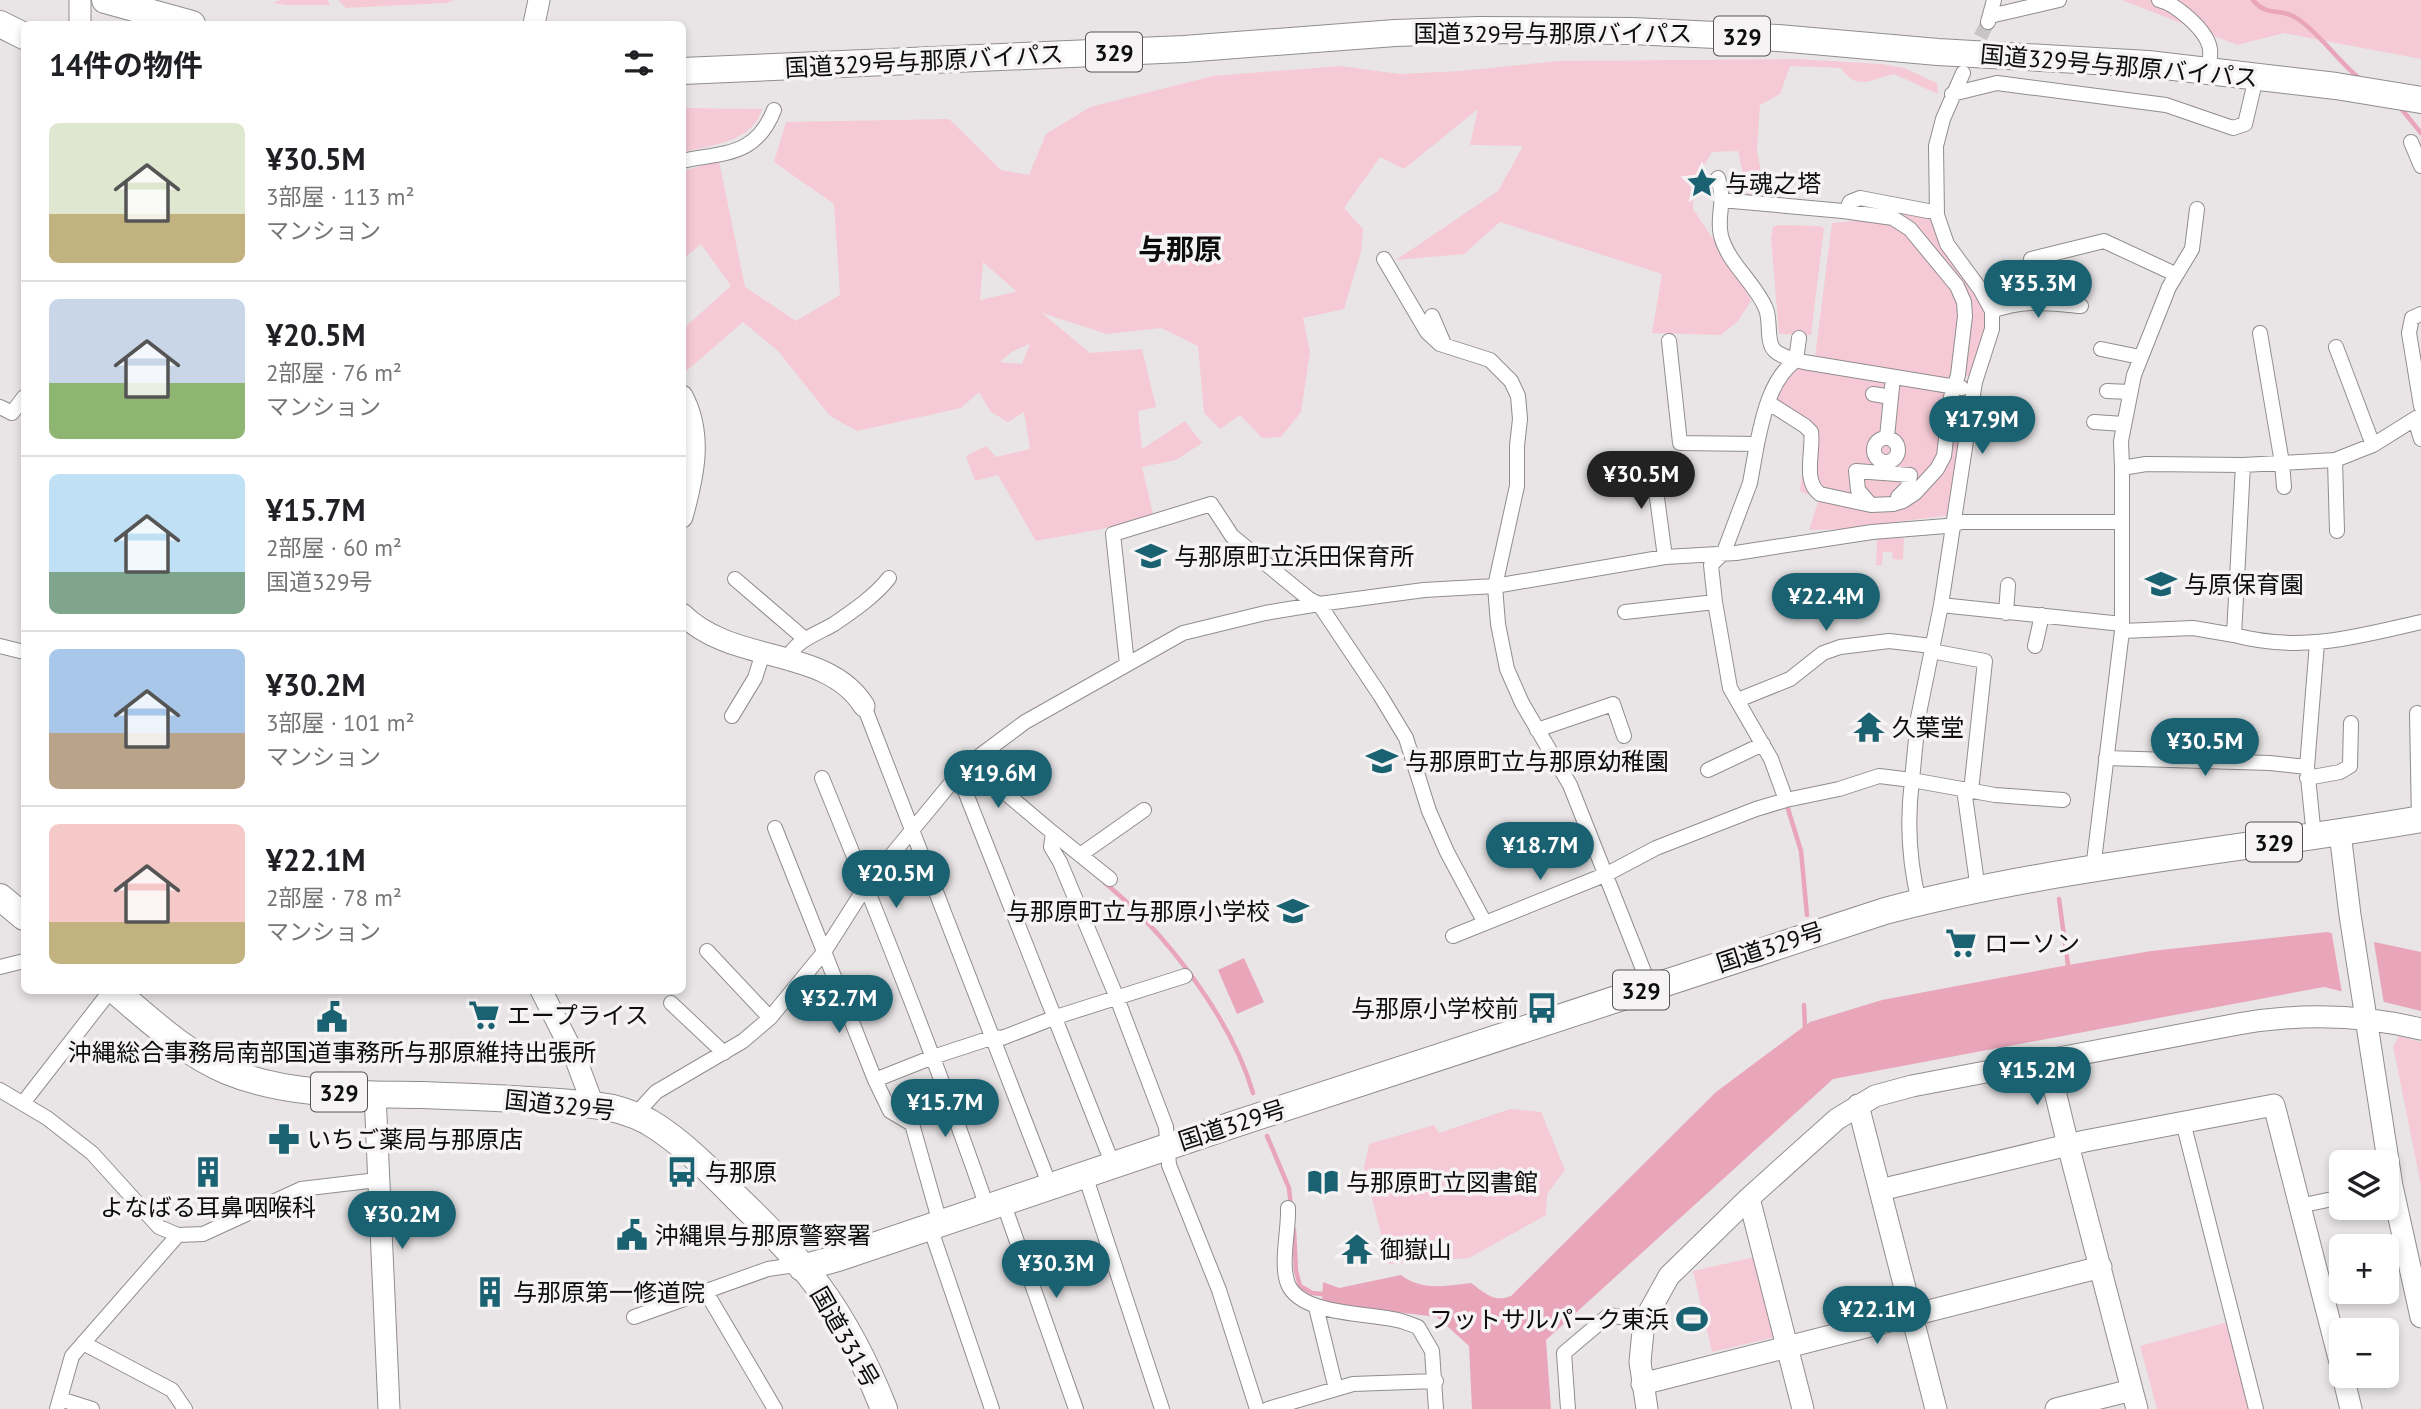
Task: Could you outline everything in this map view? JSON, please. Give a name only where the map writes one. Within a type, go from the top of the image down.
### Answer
[{"type":"highway","points":[[104,0],[181,21]]},
{"type":"highway","points":[[0,24],[21,34]]},
{"type":"highway","name":"国道329号与那原バイパス","points":[[686,71],[1184,49],[1395,33],[1545,30],[1778,37],[1938,51],[2148,64],[2336,86],[2421,100]]},
{"type":"highway","name":"国道329号","points":[[118,994],[179,1043],[225,1070],[256,1082],[288,1088],[375,1094],[558,1101],[618,1109],[635,1115],[659,1129],[688,1152],[772,1233],[802,1268],[1811,933],[1919,902],[2093,869],[2420,820]]},
{"type":"highway","points":[[0,897],[21,914]]},
{"type":"highway","name":"国道331号","points":[[802,1268],[830,1303],[854,1344],[884,1409]]},
{"type":"street","points":[[80,0],[80,21]]},
{"type":"street","points":[[535,21],[539,0]]},
{"type":"street","points":[[1994,0],[1988,20],[2059,0]]},
{"type":"street","points":[[2159,0],[2171,3],[2191,20],[2208,41],[2211,51],[2208,71]]},
{"type":"street","points":[[1919,902],[1914,884],[1908,812],[1918,718],[1941,605],[1974,389],[1992,330],[1992,312],[1980,289],[1947,244],[1936,210],[1936,146],[1952,94],[1963,73]]},
{"type":"street","points":[[1952,94],[1997,83],[2166,105],[2234,128],[2245,124],[2256,78]]},
{"type":"street","points":[[686,160],[745,148],[767,128],[774,110]]},
{"type":"street","points":[[2411,142],[2421,166]]},
{"type":"street","points":[[1718,178],[1721,200],[1719,226],[1727,252],[1766,307],[1772,347],[1781,355],[1796,360],[1954,388],[1974,389]]},
{"type":"street","points":[[1846,211],[1850,202],[1860,198],[1936,210]]},
{"type":"street","points":[[1721,200],[1884,216],[1906,225],[1960,291],[1965,316],[1944,458],[1930,478],[1903,501],[1878,505],[1815,491],[1811,482],[1811,432],[1769,403]]},
{"type":"street","points":[[2093,869],[2122,627],[2121,441],[2140,356],[2175,274],[2192,249],[2197,209]]},
{"type":"street","points":[[2031,259],[2104,241],[2175,274]]},
{"type":"street","points":[[1384,259],[1427,332],[1444,346],[1490,360],[1511,381],[1518,396],[1520,419],[1517,486],[1495,586],[1498,624],[1507,669],[1537,730],[1570,785],[1650,987]]},
{"type":"street","points":[[1992,312],[2013,303],[2081,306]]},
{"type":"street","points":[[2421,314],[2412,318],[2409,333],[2421,439]]},
{"type":"street","points":[[1432,316],[1444,346]]},
{"type":"street","points":[[2260,332],[2284,487]]},
{"type":"street","points":[[1786,800],[1779,777],[1763,744],[1730,688],[1711,565],[1724,552],[1749,483],[1769,403],[1787,366],[1796,360],[1799,338]]},
{"type":"street","points":[[1669,341],[1680,443],[1757,444]]},
{"type":"street","points":[[2336,347],[2373,445]]},
{"type":"street","points":[[2101,349],[2140,356]]},
{"type":"street","points":[[1887,438],[1893,377]]},
{"type":"street","points":[[2107,391],[2130,392]]},
{"type":"street","points":[[1873,394],[1891,397]]},
{"type":"street","points":[[0,407],[12,413],[21,401]]},
{"type":"street","points":[[686,409],[693,429],[695,456],[687,485]]},
{"type":"street","points":[[2122,468],[2146,464],[2243,465],[2335,460],[2373,445],[2419,413]]},
{"type":"street","points":[[2094,422],[2124,424]]},
{"type":"street","points":[[1944,458],[1964,460]]},
{"type":"street","points":[[2335,460],[2337,531]]},
{"type":"street","points":[[1652,461],[1665,557]]},
{"type":"street","points":[[2234,635],[2243,465]]},
{"type":"street","points":[[1127,664],[1113,534],[1211,505],[1238,542],[1308,599],[1319,604],[1380,695],[1406,738],[1429,811],[1447,852],[1485,923]]},
{"type":"street","points":[[635,1115],[656,1092],[743,1041],[771,1018],[824,952],[866,886],[970,763],[1025,722],[1183,633],[1265,613],[1319,604],[1424,590],[1495,586],[1665,557],[1736,553],[1962,522],[2121,522]]},
{"type":"street","points":[[787,660],[791,650],[881,589],[889,578]]},
{"type":"street","points":[[735,579],[805,639]]},
{"type":"street","points":[[2006,613],[2008,586]]},
{"type":"street","points":[[1625,612],[1715,602]]},
{"type":"street","points":[[1941,605],[2042,615],[2122,627],[2193,628],[2278,644],[2317,643],[2421,622]]},
{"type":"street","points":[[2035,646],[2042,615]]},
{"type":"street","points":[[686,617],[708,635],[836,677],[849,686],[864,706],[1050,1186]]},
{"type":"street","points":[[1738,700],[1790,679],[1823,653],[1840,647],[1889,641],[1985,661],[1967,790],[1978,890]]},
{"type":"street","points":[[2317,643],[2307,772],[2350,915],[2385,1150]]},
{"type":"street","points":[[0,646],[21,651]]},
{"type":"street","points":[[732,716],[755,678],[763,653]]},
{"type":"street","points":[[1537,730],[1613,704],[1624,736]]},
{"type":"street","points":[[2417,713],[2420,820]]},
{"type":"street","points":[[2106,758],[2270,763],[2307,772],[2340,772],[2350,766],[2351,723]]},
{"type":"street","points":[[1708,770],[1763,744]]},
{"type":"street","points":[[970,763],[1110,878]]},
{"type":"street","points":[[1452,936],[1607,874],[1656,848],[1756,809],[1839,789],[1879,776],[1995,795],[2063,800]]},
{"type":"street","points":[[956,777],[965,791],[1113,1165]]},
{"type":"street","points":[[822,778],[1076,1409]]},
{"type":"street","points":[[1080,855],[1144,810]]},
{"type":"street","points":[[775,828],[875,1080],[890,1111],[912,1124],[935,1225],[992,1409]]},
{"type":"street","points":[[1053,833],[1051,847],[1060,862],[1117,998],[1166,1127],[1169,1165],[1219,1290],[1257,1409]]},
{"type":"street","points":[[707,951],[771,1018]]},
{"type":"street","points":[[0,967],[21,962]]},
{"type":"street","points":[[875,1080],[933,1057],[994,1037],[1002,1038],[1056,1017],[1185,976]]},
{"type":"street","points":[[23,1103],[110,994]]},
{"type":"street","points":[[543,994],[575,1057],[593,1105]]},
{"type":"street","points":[[671,1003],[724,1053]]},
{"type":"street","points":[[1647,1409],[1640,1362],[1644,1321],[1669,1276],[1819,1134],[1875,1096],[2266,1020],[2365,1007],[2421,1029]]},
{"type":"street","points":[[2051,1062],[2053,1083],[2068,1144],[2134,1399],[2056,1409]]},
{"type":"street","points":[[0,1090],[23,1103],[92,1153],[159,1227],[178,1235],[203,1234],[301,1189],[377,1180]]},
{"type":"street","points":[[375,1094],[389,1409]]},
{"type":"street","points":[[1858,1105],[1936,1409]]},
{"type":"street","points":[[1880,1190],[2068,1144],[2274,1105],[2329,1323]]},
{"type":"street","points":[[2183,1122],[2256,1409]]},
{"type":"street","points":[[1084,1175],[1162,1409]]},
{"type":"street","points":[[1749,1198],[1803,1409]]},
{"type":"street","points":[[2299,1206],[2329,1200]]},
{"type":"street","points":[[1288,1208],[1287,1282],[1295,1296],[1316,1307],[1395,1319],[1418,1327],[1432,1351],[1436,1409]]},
{"type":"street","points":[[2398,1220],[2421,1317]]},
{"type":"street","points":[[92,1409],[58,1404],[72,1356],[155,1265],[178,1235]]},
{"type":"street","points":[[1642,1384],[2101,1267]]},
{"type":"street","points":[[634,1317],[768,1269],[802,1268]]},
{"type":"street","points":[[706,1292],[775,1409]]},
{"type":"street","points":[[1316,1307],[1336,1389]]},
{"type":"street","points":[[1568,1409],[1564,1353],[1609,1315],[1644,1321]]},
{"type":"street","points":[[83,1343],[172,1390],[185,1409]]},
{"type":"street","points":[[1268,1409],[1353,1384],[1436,1381]]},
{"type":"street","points":[[2346,1388],[2351,1409]]},
{"type":"shaded area","points":[[280,0],[328,0],[330,5],[273,3]]},
{"type":"shaded area","points":[[338,0],[455,0],[446,3],[346,8]]},
{"type":"shaded area","points":[[2122,0],[2421,0],[2421,59],[2284,33],[2237,45]]},
{"type":"shaded area","points":[[1796,59],[1882,64],[1904,68],[1937,83],[1938,94],[1894,74],[1859,82],[1853,80],[1841,68],[1790,66],[1780,94],[1760,105],[1757,150],[1766,199],[1748,197],[1738,151],[1712,152],[1694,182],[1693,209],[1743,284],[1751,301],[1738,321],[1721,335],[1652,333],[1662,274],[1500,222],[1464,254],[1396,260],[1498,191],[1523,146],[1470,145],[1478,109],[1404,169],[1380,157],[1344,208],[1363,229],[1361,252],[1344,309],[1303,318],[1310,352],[1301,412],[1281,437],[1262,438],[1240,415],[1220,429],[1204,413],[1198,346],[1161,328],[1107,334],[1042,313],[1090,353],[1142,349],[1156,407],[1138,411],[1142,449],[1185,421],[1202,443],[1176,460],[1142,467],[1153,514],[1102,529],[1036,541],[998,475],[975,481],[966,456],[986,446],[996,457],[1030,449],[1024,412],[1008,422],[991,412],[979,392],[961,408],[857,431],[830,416],[778,351],[743,322],[686,371],[686,326],[731,286],[701,244],[686,256],[686,170],[719,161],[745,287],[796,321],[840,295],[834,204],[774,162],[786,122],[949,119],[1001,170],[1029,175],[1046,134],[1090,107],[1213,76],[1340,66],[1400,74],[1558,61]],"holes":[[[983,262],[1016,291],[980,300]],[[1030,344],[1022,364],[1000,362],[1013,351]]]},
{"type":"shaded area","points":[[686,108],[762,109],[750,129],[718,144],[686,151]]},
{"type":"shaded area","points":[[1860,203],[1932,217],[1983,306],[1984,333],[1971,377],[1964,375],[1970,319],[1917,228],[1855,206]]},
{"type":"shaded area","points":[[1879,219],[1898,226],[1951,285],[1959,306],[1953,382],[1969,380],[1950,515],[1842,529],[1809,530],[1819,499],[1800,491],[1805,433],[1772,409],[1773,383],[1815,357],[1832,223]]},
{"type":"shaded area","points":[[1779,225],[1824,228],[1811,335],[1779,334],[1771,238],[1773,227]]},
{"type":"shaded area","points":[[1904,538],[1903,560],[1893,559],[1892,552],[1883,552],[1882,565],[1876,565],[1877,539]]},
{"type":"shaded area","points":[[2327,932],[2421,952],[2421,1011],[2324,987],[1833,1079],[1546,1340],[1551,1409],[1472,1409],[1469,1346],[1437,1317],[1322,1303],[1323,1282],[1339,1288],[1401,1275],[1426,1285],[1471,1283],[1495,1298],[1511,1296],[1716,1092],[1810,1022],[1882,1000],[2068,965],[2151,951]]},
{"type":"shaded area","points":[[1244,958],[1264,1002],[1237,1014],[1218,970]]},
{"type":"shaded area","points":[[2399,1036],[2421,1042],[2421,1186],[2393,1046]]},
{"type":"shaded area","points":[[1510,1109],[1541,1112],[1565,1170],[1547,1194],[1546,1215],[1469,1258],[1389,1264],[1364,1168],[1369,1144],[1434,1125],[1439,1133]]},
{"type":"shaded area","points":[[1755,1257],[1775,1337],[1712,1352],[1693,1271]]},
{"type":"shaded area","points":[[2228,1322],[2251,1409],[2157,1409],[2140,1346]]},
{"type":"pier","points":[[2331,929],[2373,937],[2384,1004],[2342,993]]},
{"type":"waterway","points":[[2253,0],[2264,9],[2292,15],[2298,19],[2359,78]]},
{"type":"waterway","points":[[2400,107],[2421,133]]},
{"type":"waterway","points":[[1788,809],[1801,851],[1807,915]]},
{"type":"waterway","points":[[1105,883],[1151,926],[1194,979],[1229,1036],[1253,1093]]},
{"type":"waterway","points":[[2059,899],[2068,965]]},
{"type":"waterway","points":[[1804,1005],[1805,1027]]},
{"type":"waterway","points":[[1267,1136],[1289,1188],[1291,1207]]},
{"type":"waterway","points":[[1294,1230],[1296,1271],[1300,1286],[1312,1293],[1322,1294]]},
{"type":"tunnel","points":[[1971,56],[1987,24]]},
{"type":"place","name":"与魂之塔","points":[[1702,183]]},
{"type":"place","name":"与那原町立浜田保育所","points":[[1151,556]]},
{"type":"place","name":"与原保育園","points":[[2161,584]]},
{"type":"place","name":"久葉堂","points":[[1869,727]]},
{"type":"place","name":"与那原町立与那原幼稚園","points":[[1382,761]]},
{"type":"place","name":"与那原町立与那原小学校","points":[[1293,911]]},
{"type":"place","name":"ローソン","points":[[1961,943]]},
{"type":"place","name":"与那原小学校前","points":[[1542,1008]]},
{"type":"place","name":"エープライス","points":[[484,1015]]},
{"type":"place","name":"沖縄総合事務局南部国道事務所与那原維持出張所","points":[[332,1017]]},
{"type":"place","name":"いちご薬局与那原店","points":[[284,1139]]},
{"type":"place","name":"よなばる耳鼻咽喉科","points":[[208,1172]]},
{"type":"place","name":"与那原","points":[[682,1172]]},
{"type":"place","name":"与那原町立図書館","points":[[1323,1182]]},
{"type":"place","name":"沖縄県与那原警察署","points":[[632,1235]]},
{"type":"place","name":"御嶽山","points":[[1357,1249]]},
{"type":"place","name":"与那原第一修道院","points":[[490,1292]]},
{"type":"place","name":"フットサルパーク東浜","points":[[1692,1319]]},
{"type":"district","name":"与那原","points":[[1180,248]]}]
